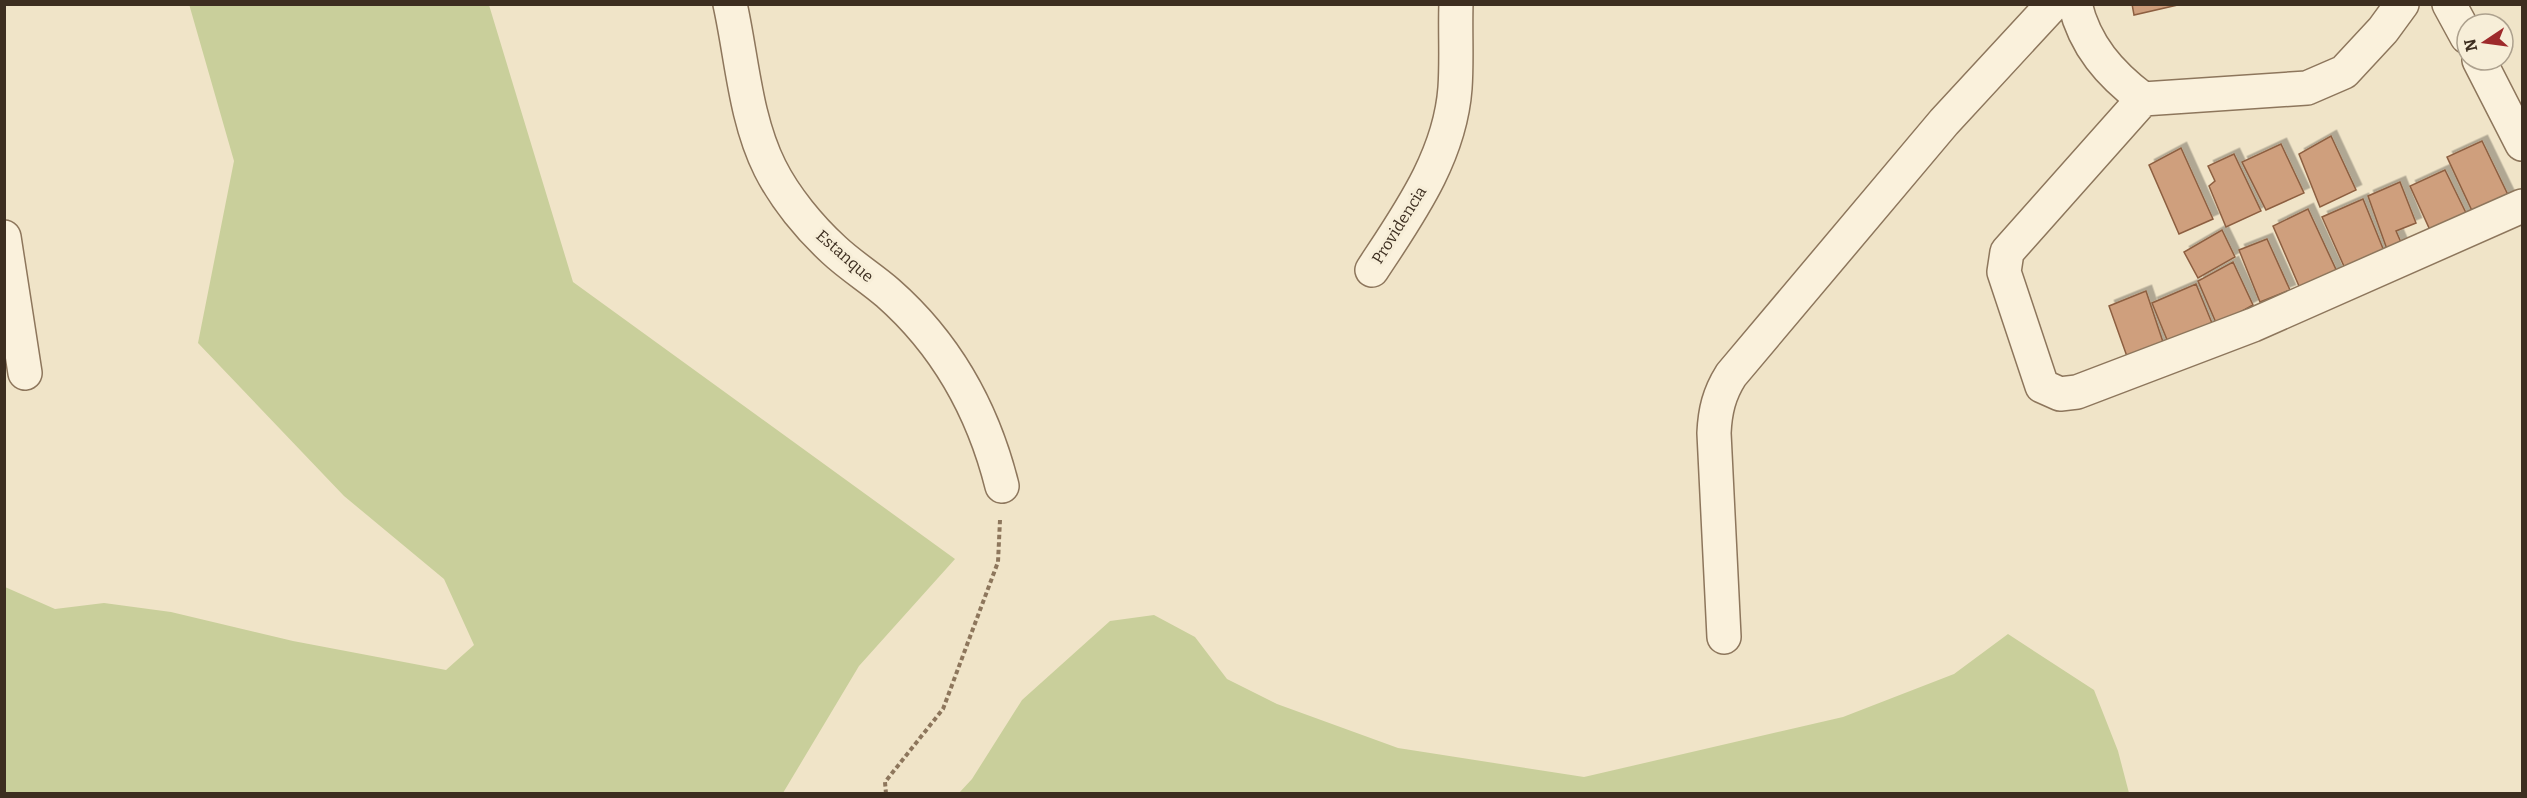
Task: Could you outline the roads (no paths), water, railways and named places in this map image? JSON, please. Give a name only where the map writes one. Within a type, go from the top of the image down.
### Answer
[{"type":"street","name":"Estanque","points":[[730,4],[750,109],[770,168],[789,199],[812,227],[835,251],[912,316],[951,365],[982,422],[994,454],[1002,486]]},
{"type":"street","name":"Providencia","points":[[1371,270],[1416,204],[1443,147],[1455,90],[1456,4]]},
{"type":"street","points":[[1724,637],[1714,416],[1724,387],[1731,375],[1944,122],[2053,4]]},
{"type":"street","points":[[2075,4],[2088,41],[2104,64],[2143,99]]},
{"type":"street","points":[[2402,4],[2383,30],[2344,72],[2307,88],[2143,99],[2007,252],[2004,272],[2042,386],[2060,394],[2077,392],[2253,325],[2523,206]]},
{"type":"street","points":[[2485,72],[2523,144]]},
{"type":"street","points":[[4,237],[25,373]]}]
